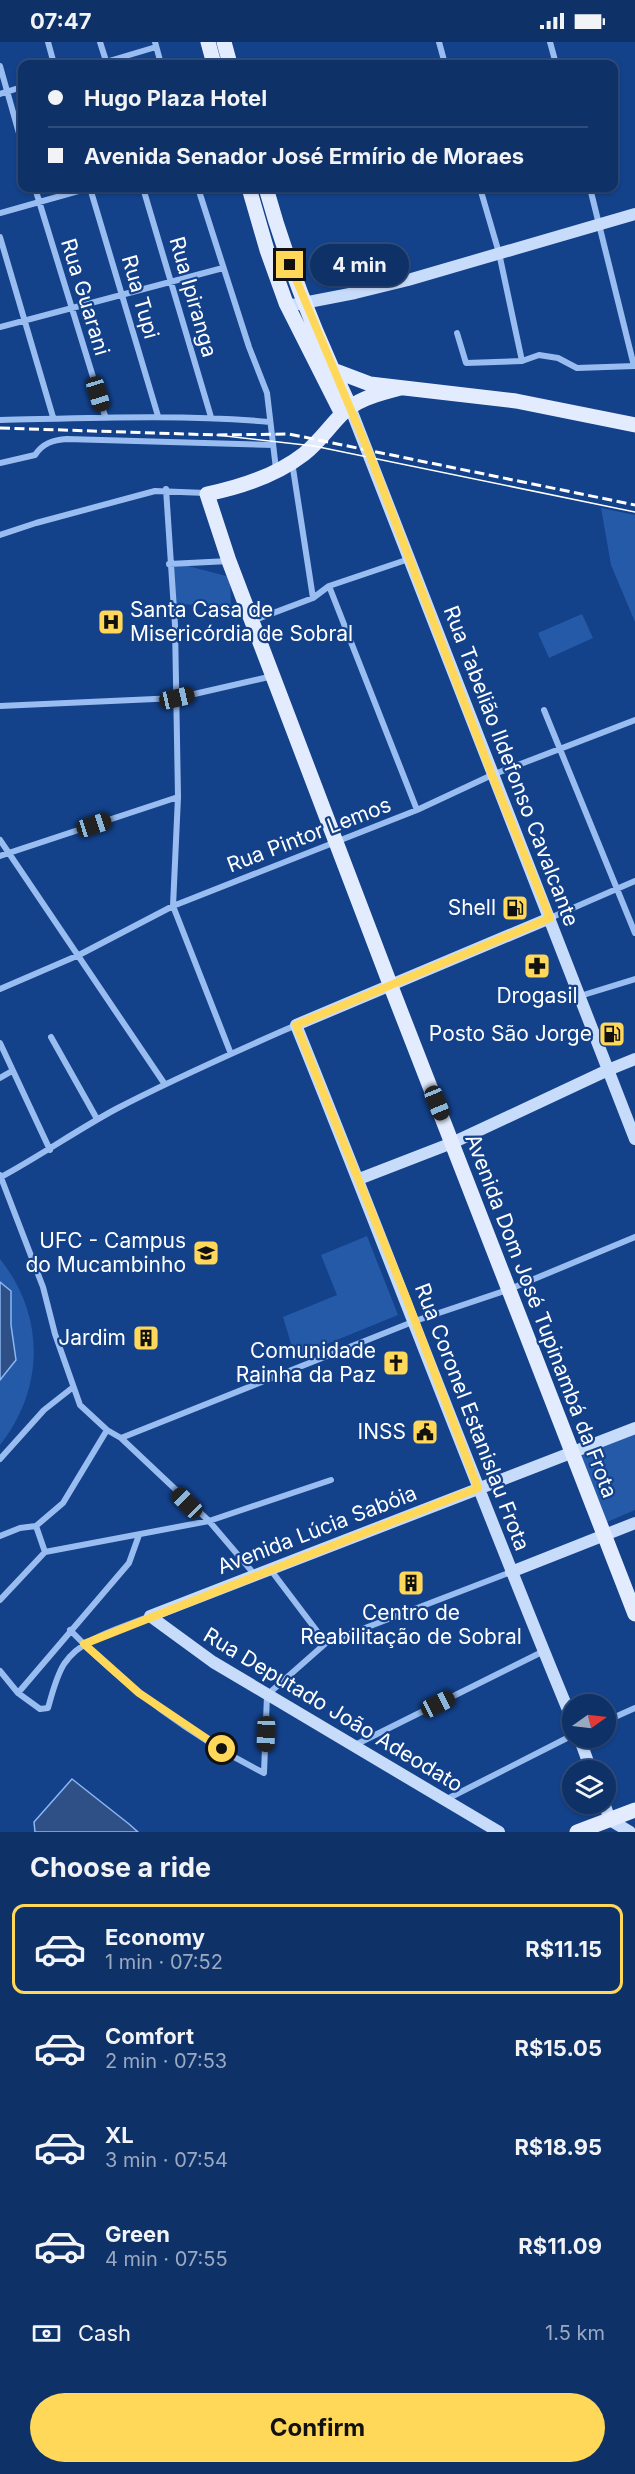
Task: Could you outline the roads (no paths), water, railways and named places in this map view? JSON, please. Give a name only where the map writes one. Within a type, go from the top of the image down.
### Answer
[{"type":"main road","points":[[208,42],[213,60]]},
{"type":"main road","points":[[224,42],[229,60]]},
{"type":"main road","points":[[250,192],[286,303],[346,410]]},
{"type":"main road","points":[[267,192],[283,247],[303,302],[333,370],[346,410]]},
{"type":"main road","points":[[286,303],[356,293],[635,214]]},
{"type":"main road","points":[[333,370],[357,381],[516,401],[635,424]]},
{"type":"main road","points":[[207,494],[231,489],[292,462],[314,446],[346,410],[362,399],[400,388]]},
{"type":"main road","name":"Rua Tabelião Ildefonso Cavalcante","points":[[346,410],[410,559],[635,1139]]},
{"type":"main road","name":"Avenida Dom José Tupinambá da Frota","points":[[207,494],[229,561],[390,984],[635,1614]]},
{"type":"main road","points":[[296,1025],[550,918]]},
{"type":"main road","name":"Rua Coronel Estanislau Frota","points":[[296,1025],[415,1321],[511,1572],[562,1695]]},
{"type":"main road","points":[[359,1179],[452,1143],[635,1059]]},
{"type":"main road","name":"Avenida Lúcia Sabóia","points":[[150,1616],[478,1488],[573,1454],[635,1428]]},
{"type":"main road","points":[[511,1572],[635,1523]]},
{"type":"main road","name":"Rua Deputado João Adeodato","points":[[150,1616],[176,1637],[267,1695],[499,1832]]},
{"type":"main road","points":[[578,1832],[635,1810]]},
{"type":"main road","points":[[608,1814],[610,1820],[630,1832]]},
{"type":"main road","points":[[476,1818],[484,1832]]},
{"type":"street","points":[[48,42],[53,60]]},
{"type":"street","points":[[100,42],[103,60]]},
{"type":"street","points":[[439,42],[444,60]]},
{"type":"street","points":[[550,42],[555,60]]},
{"type":"street","points":[[115,60],[155,45],[160,60]]},
{"type":"street","points":[[0,66],[4,93],[18,133]]},
{"type":"street","name":"Rua Guarani","points":[[37,192],[70,308],[105,416]]},
{"type":"street","points":[[0,213],[75,192]]},
{"type":"street","name":"Rua Tupi","points":[[91,192],[158,416]]},
{"type":"street","name":"Rua Ipiranga","points":[[144,192],[210,417]]},
{"type":"street","points":[[199,192],[249,347],[264,382],[276,470]]},
{"type":"street","points":[[481,192],[499,253],[522,361]]},
{"type":"street","points":[[457,333],[466,363],[522,361],[539,355],[558,358],[577,368],[635,366],[591,192]]},
{"type":"street","points":[[0,237],[53,417]]},
{"type":"street","points":[[0,327],[121,293],[223,268]]},
{"type":"street","points":[[1,418],[158,416],[270,422]]},
{"type":"street","points":[[0,463],[35,455],[41,447],[48,443],[67,439],[273,446]]},
{"type":"street","points":[[292,462],[313,598]]},
{"type":"street","points":[[0,535],[36,523],[166,489],[207,494]]},
{"type":"street","points":[[166,489],[175,625],[177,698],[178,797],[172,906],[231,1054]]},
{"type":"street","points":[[252,621],[313,598],[329,586],[410,559]]},
{"type":"street","points":[[170,564],[229,561]]},
{"type":"street","points":[[329,586],[417,810]]},
{"type":"street","points":[[0,706],[177,698],[274,676]]},
{"type":"street","points":[[544,710],[619,889],[635,933]]},
{"type":"street","name":"Rua Pintor Lemos","points":[[0,989],[79,955],[172,906],[417,810],[492,775],[635,720]]},
{"type":"street","points":[[0,856],[178,797]]},
{"type":"street","points":[[0,840],[164,1083]]},
{"type":"street","points":[[550,918],[635,881]]},
{"type":"street","points":[[580,996],[635,979]]},
{"type":"street","points":[[255,1575],[209,1521],[121,1438],[107,1430],[84,1410],[72,1388],[42,1287],[1,1176],[50,1150],[97,1119],[164,1083],[296,1025]]},
{"type":"street","points":[[51,1037],[97,1119]]},
{"type":"street","points":[[0,1043],[50,1150]]},
{"type":"street","points":[[0,1078],[12,1071]]},
{"type":"street","points":[[121,1438],[415,1321],[510,1289],[635,1237]]},
{"type":"street","points":[[0,1459],[44,1410],[72,1388]]},
{"type":"street","points":[[0,1536],[20,1528],[36,1527],[63,1503],[107,1430]]},
{"type":"street","points":[[1,1595],[45,1552],[209,1521],[331,1480]]},
{"type":"street","points":[[36,1527],[45,1552]]},
{"type":"street","points":[[0,1671],[18,1693],[129,1563],[139,1535]]},
{"type":"street","points":[[270,1569],[326,1643]]},
{"type":"street","points":[[70,1630],[139,1693],[239,1760],[264,1773],[267,1695],[326,1643],[511,1572]]},
{"type":"street","name":"Avenida Lúcia Sabóia","points":[[18,1693],[40,1709],[48,1708],[64,1664],[84,1644],[150,1616]]},
{"type":"street","points":[[353,1746],[544,1651]]},
{"type":"street","points":[[616,1717],[635,1708]]},
{"type":"street","points":[[445,1800],[562,1742]]},
{"type":"tram line","points":[[217,435],[314,446],[635,512]]},
{"type":"railway","points":[[0,428],[217,435],[289,434],[635,505]]},
{"type":"place","name":"Santa Casa de Misericórdia de Sobral","points":[[111,622]]},
{"type":"place","name":"Shell","points":[[515,908]]},
{"type":"place","name":"Drogasil","points":[[537,966]]},
{"type":"place","name":"Posto São Jorge","points":[[612,1034]]},
{"type":"place","name":"UFC - Campus do Mucambinho","points":[[206,1253]]},
{"type":"place","name":"Jardim","points":[[146,1338]]},
{"type":"place","name":"Comunidade Rainha da Paz","points":[[396,1363]]},
{"type":"place","name":"INSS","points":[[425,1432]]},
{"type":"place","name":"Centro de Reabilitação de Sobral","points":[[411,1583]]}]
